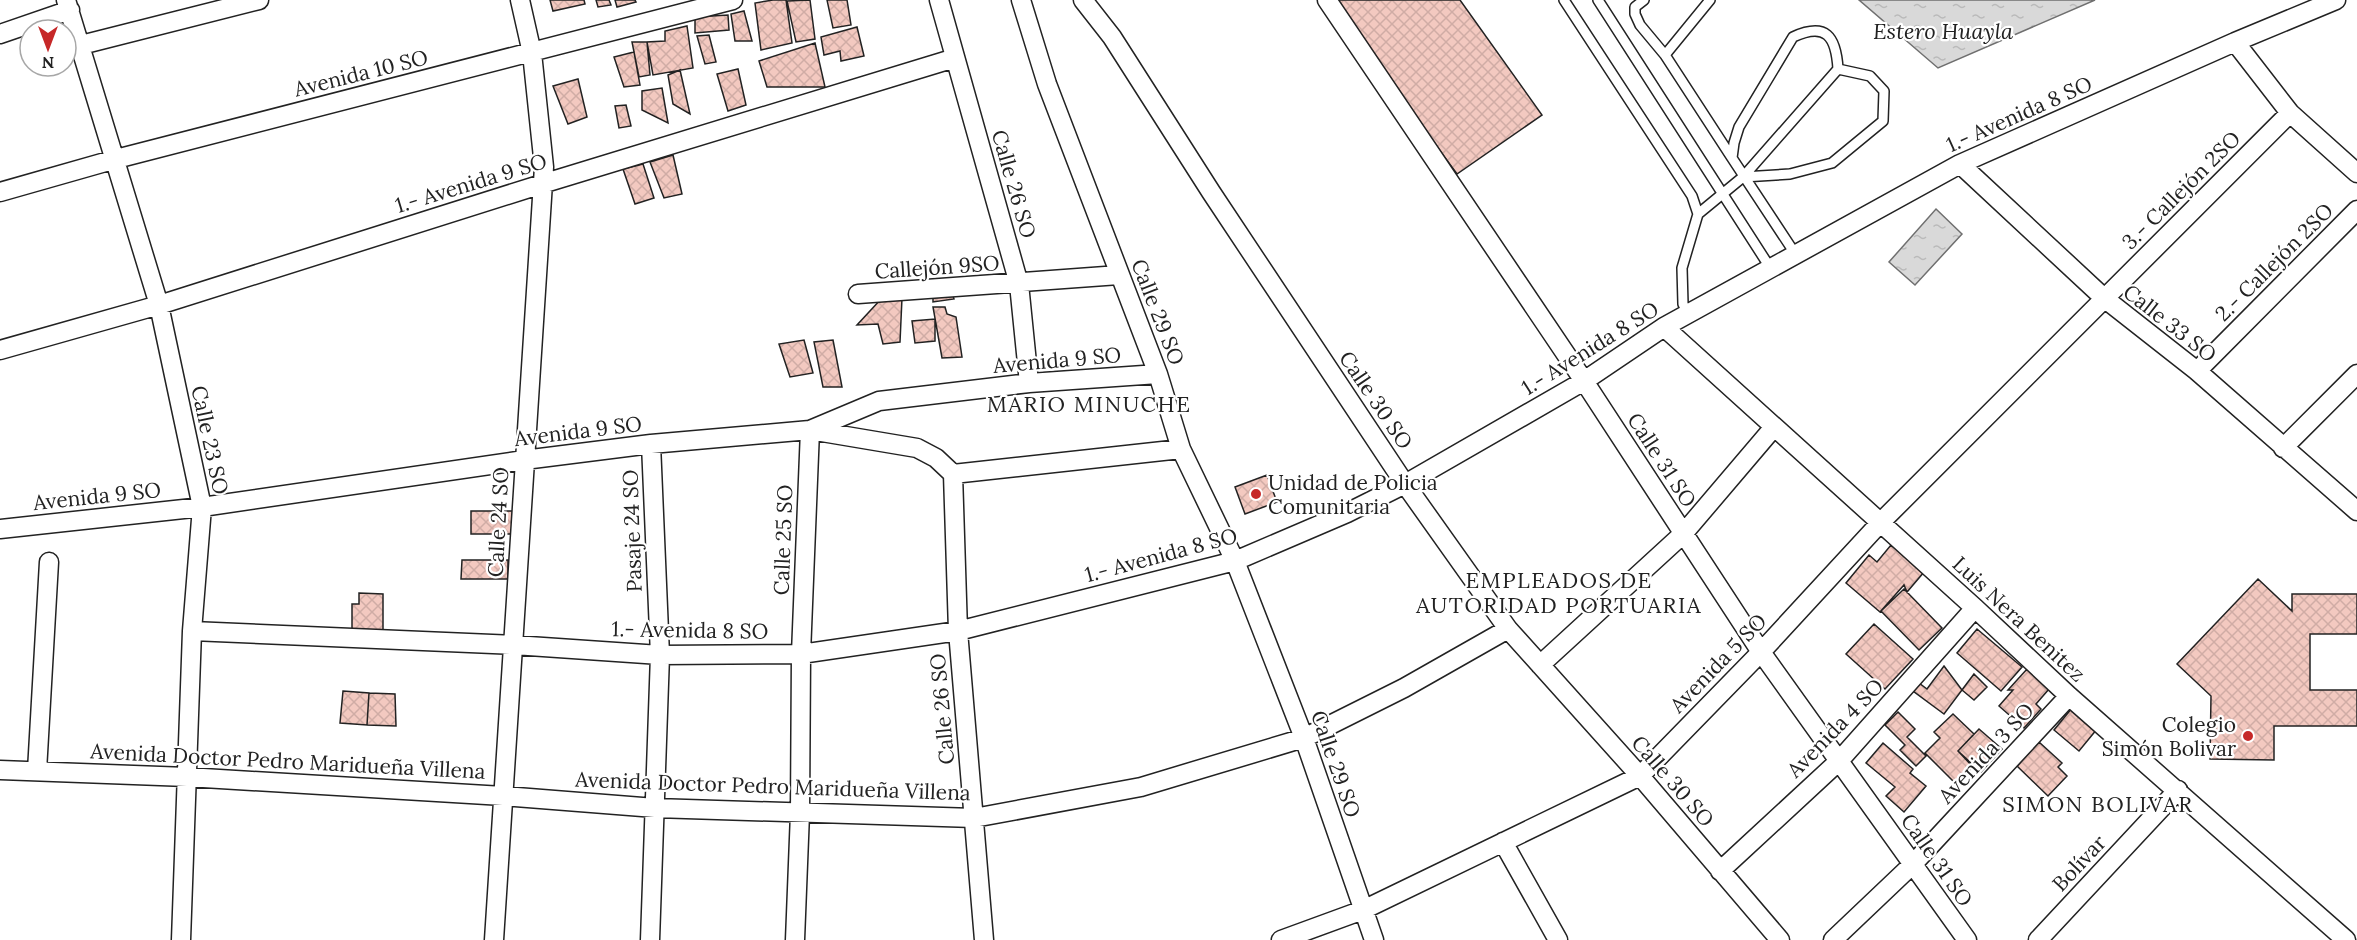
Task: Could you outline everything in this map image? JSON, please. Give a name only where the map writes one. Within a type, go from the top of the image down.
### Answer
[{"type":"street","points":[[81,45],[259,0]]},
{"type":"street","name":"Calle 24 SO","points":[[494,940],[544,167],[532,53],[520,0]]},
{"type":"street","name":"Avenida 10 SO","points":[[0,192],[116,159],[733,0]]},
{"type":"street","name":"Calle 26 SO","points":[[939,0],[1018,284],[1029,382]]},
{"type":"street","name":"Calle 29 SO","points":[[1021,0],[1047,84],[1158,374],[1181,449],[1235,561],[1304,738],[1374,940]]},
{"type":"street","name":"Calle 30 SO","points":[[1083,0],[1112,37],[1211,192],[1405,484],[1508,629],[1640,776],[1780,940]]},
{"type":"street","name":"Calle 31 SO","points":[[1327,0],[1584,381],[1761,652],[1967,940]]},
{"type":"street","name":"1.- Avenida 8 SO","points":[[192,631],[514,645],[660,655],[801,654],[958,631],[1235,561],[1347,513],[1405,484],[1584,381],[1664,327],[1960,164],[2235,42],[2336,0]]},
{"type":"street","points":[[0,34],[68,5]]},
{"type":"street","name":"Calle 23 SO","points":[[68,5],[159,305],[202,507],[192,631],[181,940]]},
{"type":"street","points":[[2235,42],[2290,113],[2357,173]]},
{"type":"street","name":"1.- Avenida 9 SO","points":[[0,350],[159,305],[542,184],[955,58]]},
{"type":"street","name":"3.- Callejón 2SO","points":[[2104,298],[2290,113]]},
{"type":"street","name":"Calle 33 SO","points":[[1960,164],[2104,298],[2197,371],[2357,512]]},
{"type":"street","name":"2.- Callejón 2SO","points":[[2197,371],[2357,210]]},
{"type":"street","name":"Callejón 9SO","points":[[858,294],[1119,275]]},
{"type":"street","name":"Avenida 5 SO","points":[[1281,940],[1363,909],[1640,776],[1761,652],[1880,523],[2104,298]]},
{"type":"street","name":"Luis Nera Benitez","points":[[1664,327],[2069,696],[2178,790],[2334,936]]},
{"type":"street","name":"Avenida 9 SO","points":[[0,528],[202,507],[524,460],[651,444],[810,430],[879,401],[1029,382],[1158,374]]},
{"type":"street","points":[[2283,448],[2357,374]]},
{"type":"street","points":[[1540,665],[1683,534],[1774,427]]},
{"type":"street","points":[[810,430],[917,448],[936,458],[953,474],[1181,449]]},
{"type":"street","name":"Calle 25 SO","points":[[795,940],[800,813],[801,654],[810,430]]},
{"type":"street","name":"Pasaje 24 SO","points":[[650,940],[660,655],[651,444]]},
{"type":"street","name":"Calle 26 SO","points":[[953,474],[958,631],[984,940]]},
{"type":"street","points":[[37,771],[49,562]]},
{"type":"street","name":"Avenida 4 SO","points":[[1720,871],[1839,761],[1975,608]]},
{"type":"street","name":"Avenida Doctor Pedro Maridueña Villena","points":[[0,770],[187,777],[503,796],[655,808],[974,818],[1141,787],[1304,738],[1404,688],[1508,629]]},
{"type":"street","name":"Avenida 3 SO","points":[[1833,940],[1913,864],[2069,696]]},
{"type":"street","name":"Bolívar","points":[[2038,940],[2178,790]]},
{"type":"street","points":[[1503,842],[1558,940]]},
{"type":"lane","points":[[1564,0],[1692,196],[1698,214]]},
{"type":"lane","points":[[1598,0],[1771,269]]},
{"type":"lane","points":[[1644,0],[1635,7],[1635,14],[1640,25],[1665,55],[1796,255]]},
{"type":"lane","points":[[1665,55],[1710,0]]},
{"type":"lane","points":[[1688,314],[1683,304],[1682,268],[1698,214],[1743,177],[1838,69],[1837,49],[1832,39],[1821,31],[1805,32],[1793,37],[1739,127],[1732,158]]},
{"type":"lane","points":[[1743,177],[1790,174],[1832,163],[1883,121],[1884,92],[1870,76],[1838,69]]},
{"type":"water","name":"Estero Huayla","points":[[1859,0],[2095,0],[1938,68]]},
{"type":"water","points":[[1936,209],[1962,234],[1915,285],[1889,262]]},
{"type":"building","points":[[550,0],[584,0],[585,4],[553,11]]},
{"type":"building","points":[[596,0],[609,0],[611,5],[598,7]]},
{"type":"building","points":[[615,0],[635,0],[636,2],[617,7]]},
{"type":"building","points":[[786,0],[792,43],[761,50],[755,3]]},
{"type":"building","points":[[810,0],[815,39],[796,42],[787,1]]},
{"type":"building","points":[[827,0],[847,0],[851,25],[833,28]]},
{"type":"building","points":[[1329,0],[1460,0],[1542,115],[1457,174]]},
{"type":"building","points":[[744,11],[752,41],[735,41],[731,14]]},
{"type":"building","points":[[728,15],[729,30],[695,33],[695,17]]},
{"type":"building","points":[[687,26],[693,68],[653,75],[647,42],[665,41],[665,31]]},
{"type":"building","points":[[857,27],[864,56],[841,61],[840,51],[824,55],[821,37]]},
{"type":"building","points":[[709,35],[716,62],[705,64],[697,36]]},
{"type":"building","points":[[632,42],[647,42],[650,75],[639,77]]},
{"type":"building","points":[[815,43],[825,87],[767,87],[759,61]]},
{"type":"building","points":[[634,52],[640,85],[624,87],[614,57]]},
{"type":"building","points":[[738,69],[746,105],[728,111],[717,74]]},
{"type":"building","points":[[680,70],[690,114],[673,104],[668,75]]},
{"type":"building","points":[[578,79],[587,117],[568,124],[553,86]]},
{"type":"building","points":[[662,88],[668,123],[642,110],[642,91]]},
{"type":"building","points":[[626,105],[631,126],[619,128],[615,106]]},
{"type":"building","points":[[673,155],[682,194],[664,198],[650,162]]},
{"type":"building","points":[[643,164],[654,198],[635,204],[623,169]]},
{"type":"building","points":[[952,293],[954,299],[933,302],[933,294]]},
{"type":"building","points":[[882,298],[902,298],[900,342],[883,344],[878,324],[857,325]]},
{"type":"building","points":[[933,307],[945,307],[947,314],[956,317],[962,357],[942,358]]},
{"type":"building","points":[[935,319],[935,341],[915,343],[912,321]]},
{"type":"building","points":[[804,340],[813,373],[790,377],[779,344]]},
{"type":"building","points":[[833,340],[842,387],[823,387],[814,342]]},
{"type":"building","name":"Unidad de Policia Comunitaria","points":[[1267,475],[1277,502],[1245,514],[1235,487]]},
{"type":"building","points":[[471,511],[513,511],[513,534],[471,534]]},
{"type":"building","points":[[1891,545],[1924,572],[1907,592],[1904,585],[1880,612],[1846,583],[1869,555],[1877,562]]},
{"type":"building","points":[[462,560],[508,560],[508,579],[461,579]]},
{"type":"building","points":[[2258,579],[2292,611],[2292,594],[2357,594],[2357,634],[2310,634],[2310,690],[2357,690],[2357,726],[2274,726],[2274,760],[2210,759],[2211,696],[2177,664]]},
{"type":"building","points":[[1904,589],[1942,628],[1919,650],[1881,611]]},
{"type":"building","points":[[359,593],[383,594],[383,633],[352,632],[352,604],[359,604]]},
{"type":"building","points":[[1874,624],[1913,659],[1885,689],[1846,654]]},
{"type":"building","points":[[1977,629],[2022,667],[2001,691],[1957,653]]},
{"type":"building","points":[[1944,666],[1962,690],[1944,714],[1913,691],[1919,683],[1927,689]]},
{"type":"building","points":[[2027,669],[2049,689],[2036,704],[2041,709],[2024,728],[1999,706],[2013,690],[2008,690]]},
{"type":"building","points":[[1974,674],[1987,687],[1974,700],[1962,690]]},
{"type":"building","points":[[343,691],[369,693],[367,725],[340,723]]},
{"type":"building","points":[[369,693],[395,694],[396,726],[367,725]]},
{"type":"building","points":[[2072,708],[2097,729],[2079,751],[2054,730]]},
{"type":"building","points":[[1898,712],[1915,729],[1907,737],[1926,756],[1916,766],[1900,750],[1905,745],[1885,725]]},
{"type":"building","points":[[1953,714],[1974,734],[1958,751],[1973,767],[1956,784],[1925,753],[1940,738],[1934,732]]},
{"type":"building","points":[[1979,729],[2002,749],[1981,772],[1958,751]]},
{"type":"building","points":[[2039,742],[2062,763],[2058,767],[2067,776],[2048,796],[2017,766]]},
{"type":"building","points":[[1883,743],[1913,769],[1910,773],[1926,786],[1904,812],[1886,796],[1895,787],[1866,763]]},
{"type":"place","name":"Unidad de Policia Comunitaria","points":[[1256,494]]},
{"type":"place","name":"Colegio Simón Bolivar","points":[[2248,736]]},
{"type":"district","name":"MARIO MINUCHE","points":[[1089,404]]},
{"type":"district","name":"EMPLEADOS DE AUTORIDAD PORTUARIA","points":[[1559,592]]},
{"type":"district","name":"SIMON BOLIVAR","points":[[2098,804]]}]
